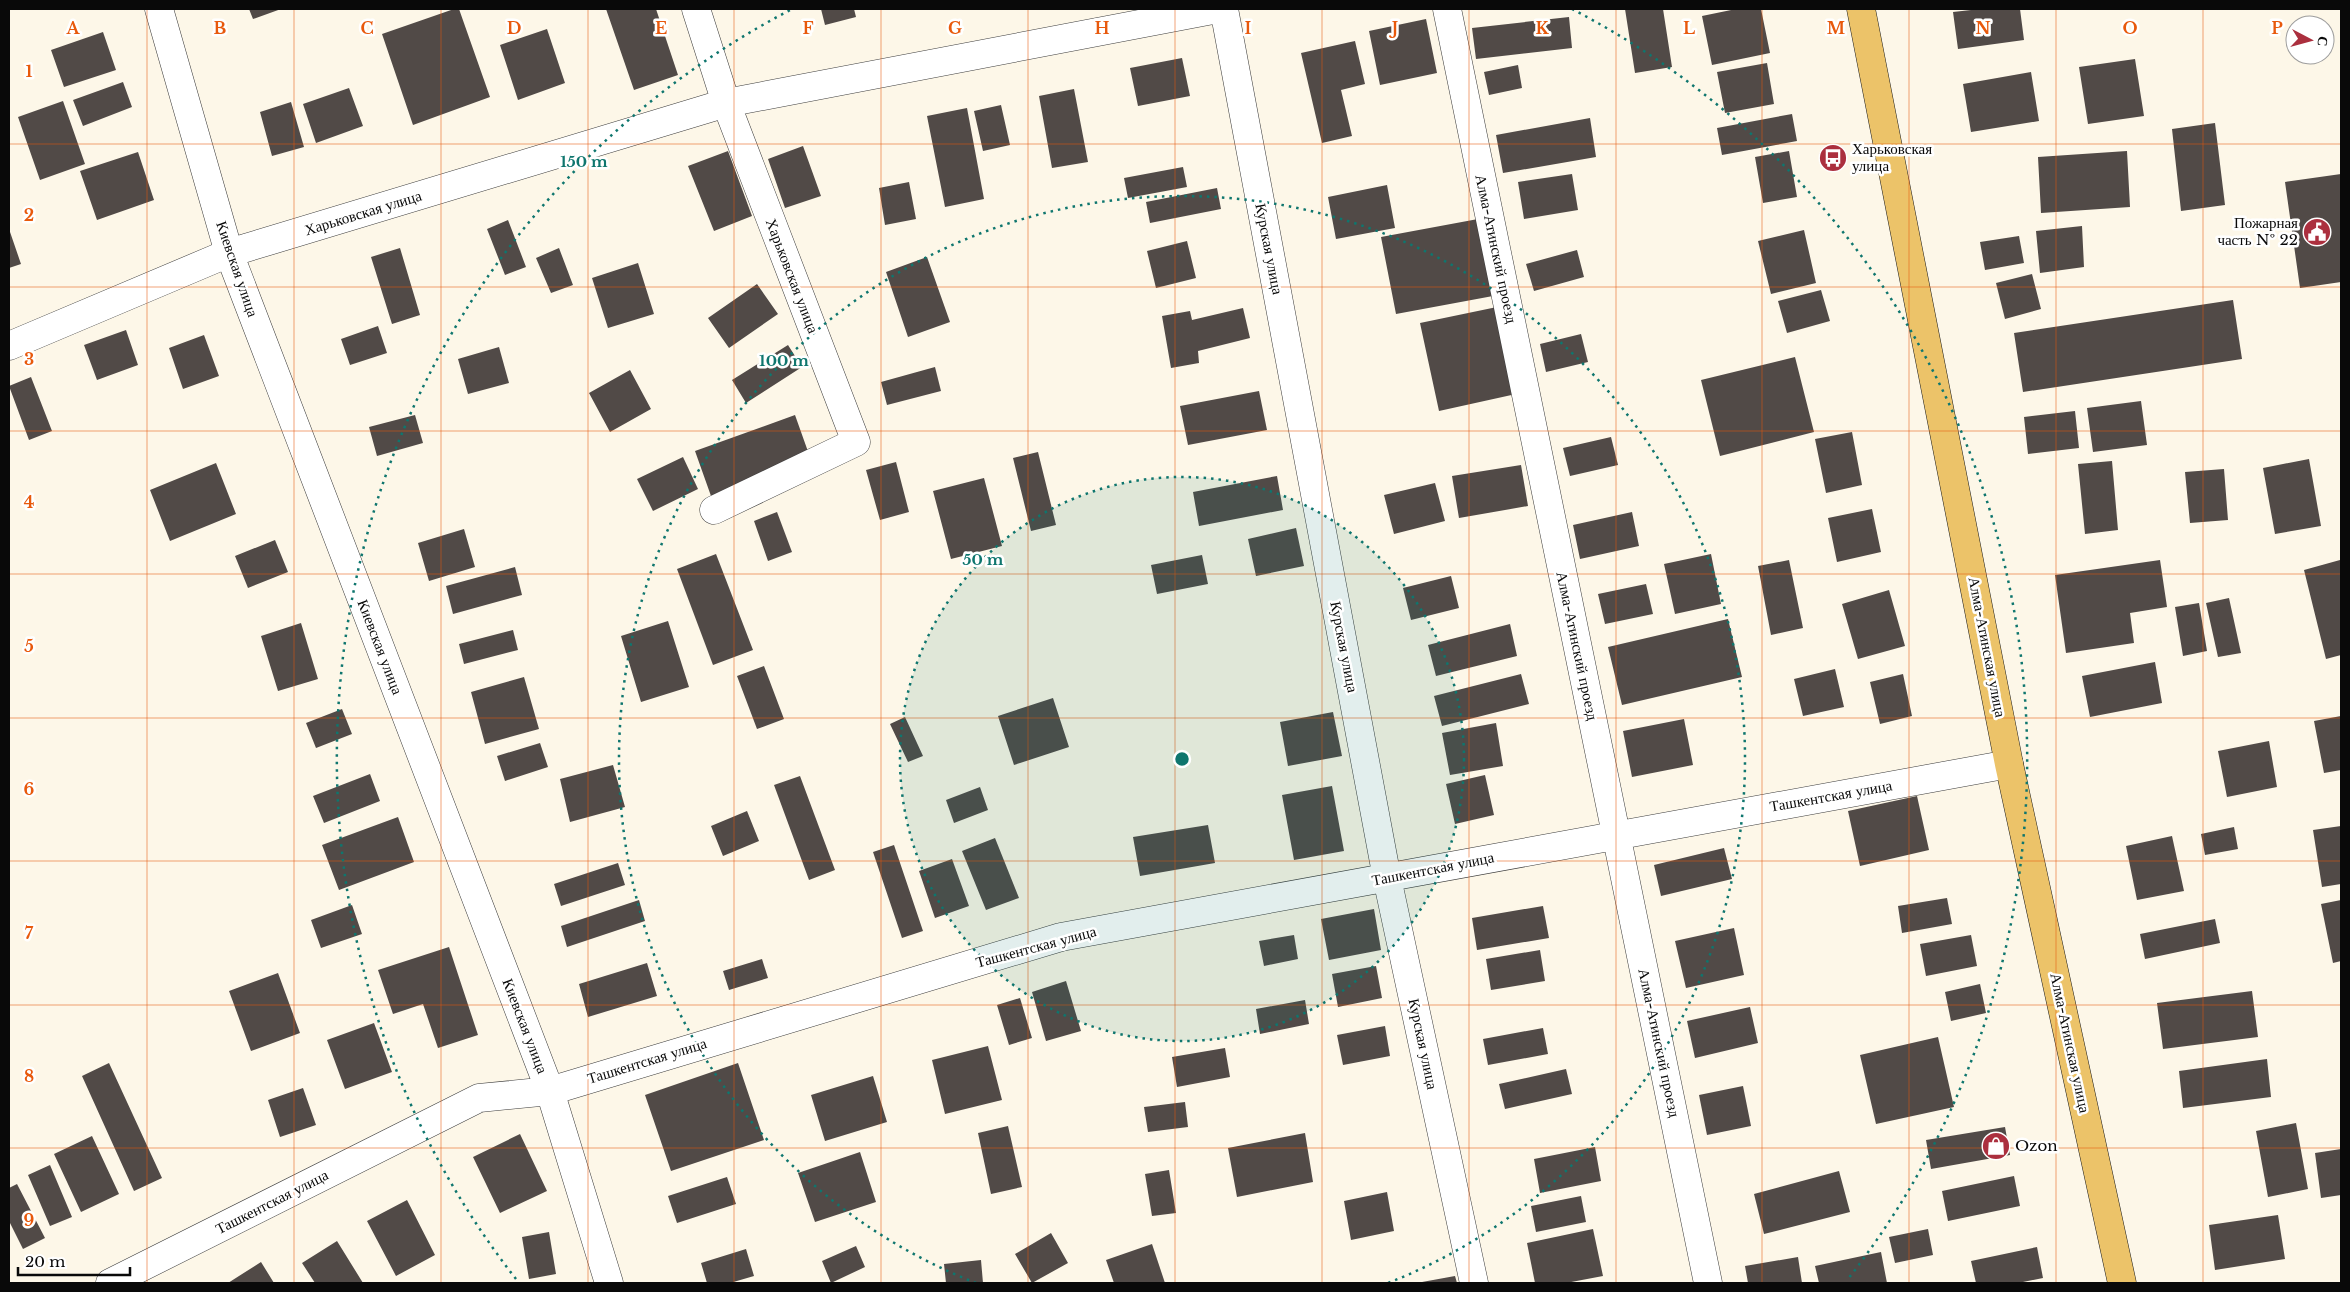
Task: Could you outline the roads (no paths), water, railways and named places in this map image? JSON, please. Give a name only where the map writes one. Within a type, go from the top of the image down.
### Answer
[{"type":"main road","name":"Алма-Атинская улица","points":[[1861,9],[2009,764],[2122,1283]]},
{"type":"street","name":"Киевская улица","points":[[159,9],[229,253],[550,1091],[609,1283]]},
{"type":"street","name":"Харьковская улица","points":[[696,9],[726,104],[856,442],[714,510]]},
{"type":"street","name":"Харьковская улица","points":[[9,346],[229,253],[726,104],[1218,9]]},
{"type":"street","name":"Курская улица","points":[[1224,9],[1387,878],[1474,1283]]},
{"type":"street","name":"Алма-Атинский проезд","points":[[1447,9],[1708,1283]]},
{"type":"street","name":"Ташкентская улица","points":[[110,1283],[479,1098],[550,1091],[1061,937],[1616,834],[2009,764]]},
{"type":"place","name":"Харьковская улица","points":[[1833,158]]},
{"type":"place","name":"Пожарная часть № 22","points":[[2317,232]]},
{"type":"place","name":"Ozon","points":[[1996,1146]]}]
